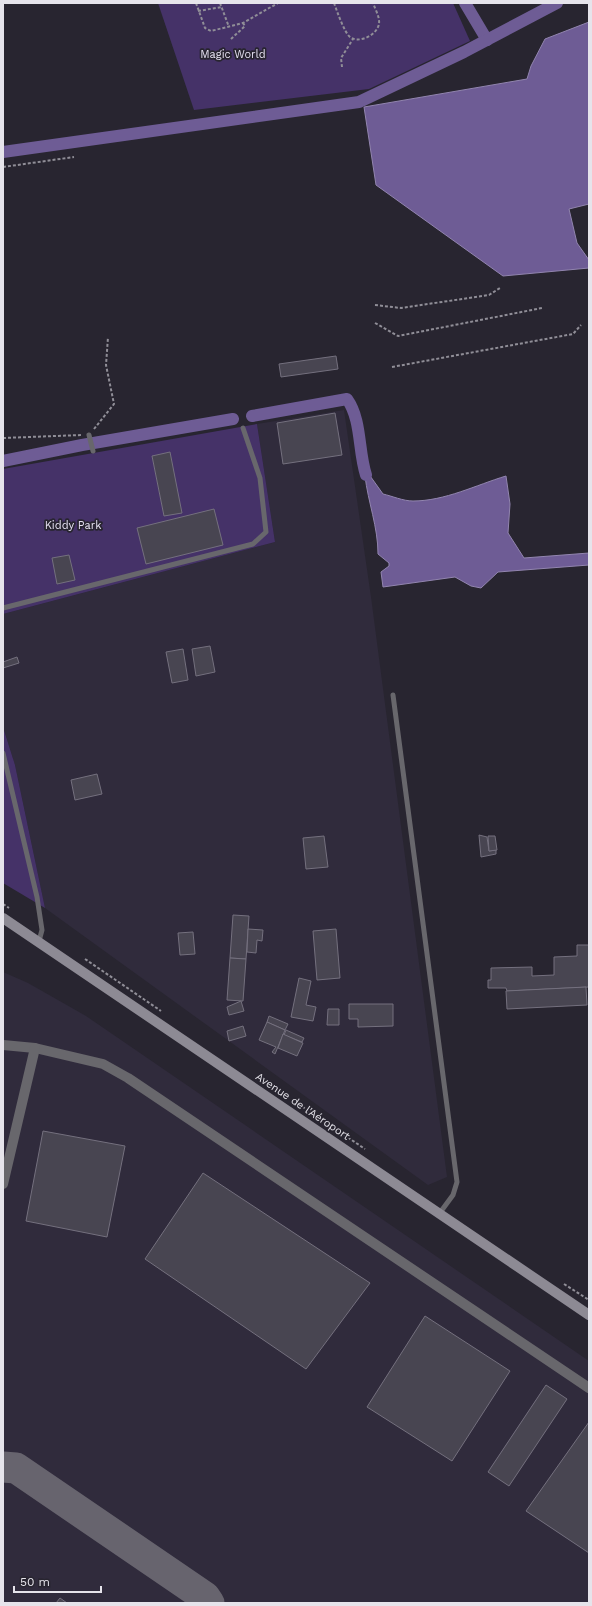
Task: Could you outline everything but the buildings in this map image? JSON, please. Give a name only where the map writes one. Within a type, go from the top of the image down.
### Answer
[{"type":"main road","name":"Avenue de l'Aéroport","points":[[3,918],[589,1315]]},
{"type":"street","points":[[3,1045],[35,1048],[103,1064],[128,1078],[589,1388]]},
{"type":"street","points":[[3,1184],[35,1048]]},
{"type":"lane","points":[[3,608],[253,544],[266,532],[260,478],[243,428]]},
{"type":"lane","points":[[89,434],[93,450]]},
{"type":"lane","points":[[393,695],[457,1182],[453,1195],[439,1214]]},
{"type":"lane","points":[[3,753],[37,897],[42,930],[39,941]]},
{"type":"path","points":[[196,3],[205,28],[210,31],[243,23],[278,3]]},
{"type":"path","points":[[220,3],[229,27]]},
{"type":"path","points":[[334,3],[346,33],[353,39],[362,39],[376,30],[379,23],[373,3]]},
{"type":"path","points":[[198,11],[222,7]]},
{"type":"path","points":[[232,39],[243,30],[245,26],[243,23]]},
{"type":"path","points":[[342,67],[340,58],[353,39]]},
{"type":"path","points":[[3,167],[74,157]]},
{"type":"path","points":[[375,305],[408,307],[489,295],[500,288]]},
{"type":"path","points":[[375,323],[398,336],[542,308]]},
{"type":"path","points":[[392,367],[573,334],[581,324]]},
{"type":"path","points":[[3,438],[89,434],[114,404],[106,365],[108,337]]},
{"type":"shaded area","points":[[589,22],[589,204],[569,209],[577,243],[589,260],[589,268],[503,276],[376,185],[364,107],[527,79],[531,66],[545,39]]},
{"type":"shaded area","points":[[344,410],[371,597],[447,1177],[428,1185],[45,908],[15,765],[3,727],[3,614],[275,542],[257,424]]},
{"type":"shaded area","points":[[368,473],[383,494],[409,501],[425,500],[449,495],[506,476],[510,504],[508,533],[524,558],[589,553],[589,565],[498,572],[481,588],[471,586],[455,577],[383,587],[381,572],[389,566],[389,563],[378,554],[375,524],[365,476]]},
{"type":"shaded area","points":[[3,972],[28,983],[86,1016],[589,1361],[589,1603],[3,1603]]},
{"type":"green space","name":"Magic World","points":[[158,3],[453,3],[470,41],[369,89],[194,110]]},
{"type":"green space","name":"Kiddy Park","points":[[257,424],[275,542],[3,614],[3,469]]},
{"type":"green space","points":[[3,727],[15,765],[45,908],[3,883]]},
{"type":"waterway","points":[[465,3],[487,40]]},
{"type":"waterway","points":[[3,152],[359,102],[464,52],[557,3]]},
{"type":"waterway","points":[[252,416],[347,399],[355,416],[366,475]]},
{"type":"waterway","points":[[3,461],[82,445],[233,419]]},
{"type":"taxiway","points":[[3,1467],[16,1468],[205,1597],[209,1603]]}]
